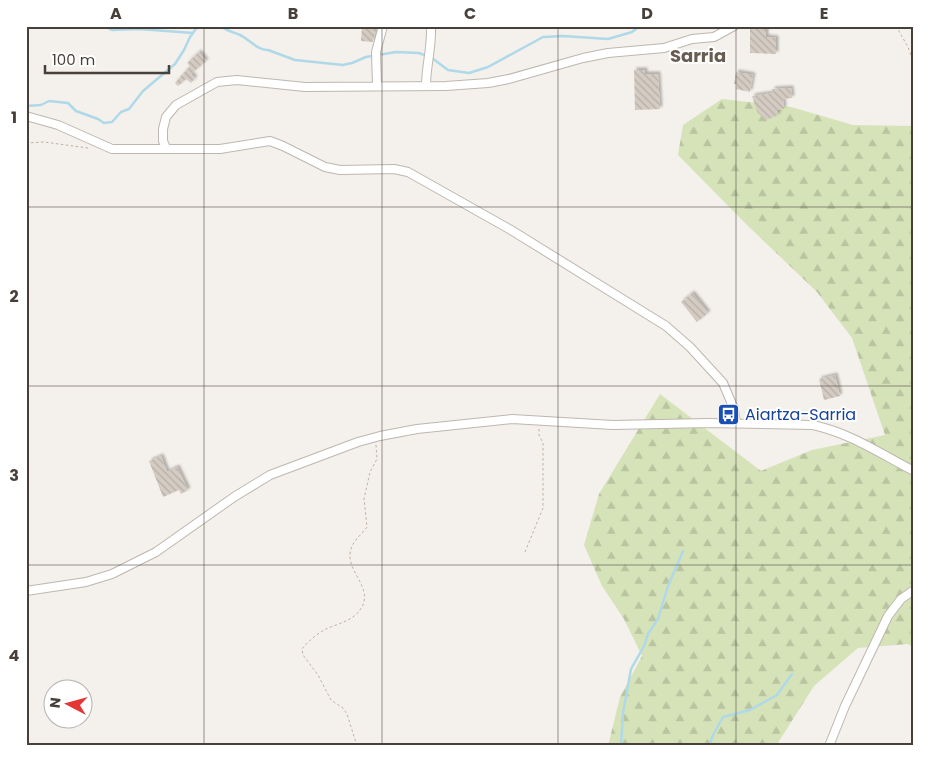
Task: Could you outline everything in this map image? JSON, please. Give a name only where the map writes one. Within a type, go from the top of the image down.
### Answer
[{"type":"street","points":[[377,86],[376,52],[383,26]]},
{"type":"street","points":[[426,86],[431,26]]},
{"type":"street","points":[[166,148],[163,141],[163,129],[166,118],[176,105],[217,82],[237,80],[305,87],[426,86],[488,83],[583,58],[635,50],[664,48],[692,38],[714,37],[734,26]]},
{"type":"street","points":[[26,116],[58,125],[112,149],[220,149],[270,142],[283,146],[325,167],[340,170],[394,169],[408,172],[511,230],[666,326],[723,383],[734,409],[736,423]]},
{"type":"street","points":[[26,591],[86,582],[112,574],[138,563],[156,552],[263,479],[290,467],[375,437],[411,430],[490,420],[538,420],[613,425],[736,423],[813,425],[828,428],[853,438],[914,472]]},
{"type":"street","points":[[829,746],[848,698],[888,616],[900,599],[914,590]]},
{"type":"path","points":[[896,26],[914,64]]},
{"type":"path","points":[[26,143],[44,142],[88,148]]},
{"type":"path","points":[[525,552],[543,508],[543,443],[539,435],[538,420]]},
{"type":"path","points":[[357,746],[347,714],[343,708],[331,700],[318,674],[303,655],[302,649],[307,642],[325,630],[352,618],[362,608],[363,585],[352,568],[350,552],[351,546],[367,527],[364,499],[370,472],[377,459],[375,437]]},
{"type":"green space","points":[[722,99],[791,107],[853,125],[914,126],[914,648],[908,644],[858,648],[814,686],[776,746],[608,746],[620,697],[642,656],[624,619],[602,586],[584,545],[599,494],[660,394],[761,471],[812,450],[885,435],[852,338],[817,292],[678,155],[683,125]]},
{"type":"building","points":[[362,26],[377,26],[373,42],[361,41]]},
{"type":"building","points":[[750,26],[766,26],[766,37],[776,38],[776,54],[750,53]]},
{"type":"building","points":[[199,52],[206,61],[191,74],[195,78],[191,83],[186,79],[178,86],[175,83],[190,66],[187,63]]},
{"type":"building","points":[[634,70],[645,70],[645,74],[658,74],[660,109],[635,110]]},
{"type":"building","points":[[736,72],[753,75],[750,92],[736,89],[737,84],[734,84]]},
{"type":"building","points":[[791,88],[792,98],[783,99],[784,109],[778,110],[778,115],[766,120],[757,112],[752,96],[773,93],[772,89]]},
{"type":"building","points":[[692,293],[708,313],[697,322],[681,302]]},
{"type":"building","points":[[835,375],[840,396],[824,400],[819,379]]},
{"type":"building","points":[[161,456],[167,472],[177,467],[188,490],[181,494],[179,490],[163,497],[149,461]]},
{"type":"waterway","points":[[104,26],[112,30],[139,29],[193,33]]},
{"type":"waterway","points":[[26,106],[41,105],[49,101],[68,103],[76,111],[104,123],[112,122],[121,112],[129,109],[143,91],[175,64],[198,26]]},
{"type":"waterway","points":[[221,26],[240,35],[261,49],[295,60],[343,65],[366,57],[396,52],[419,53],[432,58],[448,70],[469,73],[488,67],[543,37],[563,36],[608,39],[632,32],[640,26]]},
{"type":"waterway","points":[[621,746],[623,713],[631,669],[644,646],[648,634],[658,619],[668,586],[683,551]]},
{"type":"waterway","points":[[709,746],[723,717],[750,710],[777,695],[792,674]]},
{"type":"place","name":"Aiartza-Sarria","points":[[729,414]]},
{"type":"district","name":"Sarria","points":[[698,56]]}]
